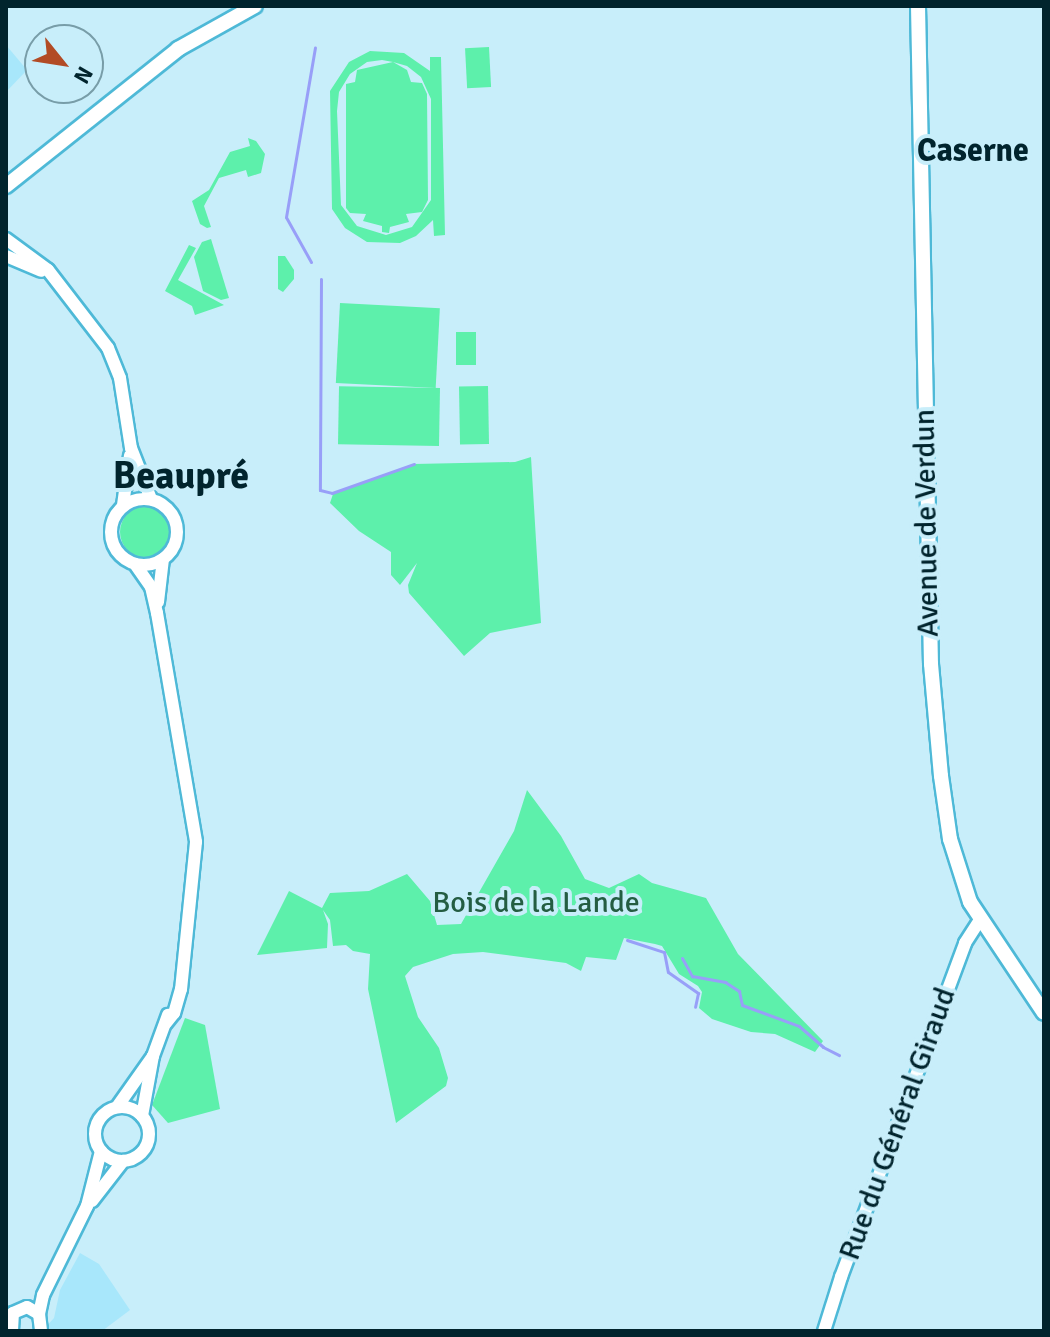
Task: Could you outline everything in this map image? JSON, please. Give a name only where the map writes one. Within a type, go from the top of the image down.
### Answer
[{"type":"main road","points":[[6,186],[178,49],[255,6]]},
{"type":"main road","name":"Avenue de Verdun","points":[[918,6],[932,686],[950,839],[959,873],[980,920],[1044,1013]]},
{"type":"main road","points":[[6,198],[22,176]]},
{"type":"street","points":[[6,239],[43,265],[97,330],[113,357],[131,448],[151,499]]},
{"type":"street","points":[[6,256],[51,277]]},
{"type":"street","points":[[123,505],[131,448]]},
{"type":"street","points":[[142,1116],[153,1056],[179,982],[196,842],[151,587],[135,564],[121,556],[112,542],[111,523],[123,505],[131,500],[151,499],[167,507],[176,523],[175,542],[163,559],[157,613]]},
{"type":"street","points":[[135,564],[150,565],[163,559]]},
{"type":"street","name":"Rue du Général Giraud","points":[[824,1331],[841,1277],[965,943],[980,920]]},
{"type":"street","points":[[41,1331],[39,1314],[43,1295],[87,1206],[101,1151],[95,1137],[98,1122],[117,1107],[153,1056]]},
{"type":"street","points":[[87,1206],[123,1161],[141,1154],[148,1142],[149,1128],[142,1116],[131,1108],[117,1107]]},
{"type":"street","points":[[101,1151],[123,1161]]},
{"type":"street","points":[[12,1331],[13,1313],[43,1295]]},
{"type":"street","points":[[27,1307],[39,1314]]},
{"type":"shaded area","points":[[6,45],[24,66],[24,73],[6,92]]},
{"type":"shaded area","points":[[80,1253],[99,1264],[130,1310],[102,1331],[42,1331],[54,1318],[60,1290]]},
{"type":"green space","points":[[489,47],[491,87],[467,88],[465,48]]},
{"type":"green space","points":[[370,51],[404,53],[430,71],[430,57],[441,57],[445,235],[434,236],[433,220],[416,236],[400,243],[367,242],[345,228],[332,209],[330,91],[349,62]],"holes":[[[382,60],[407,66],[421,77],[431,99],[431,200],[412,227],[386,235],[357,226],[341,205],[339,92],[350,74],[367,62]]]},
{"type":"green space","points":[[393,62],[407,70],[411,82],[422,83],[427,94],[428,200],[422,212],[406,214],[409,222],[390,227],[389,233],[382,232],[382,226],[363,221],[366,214],[350,213],[346,208],[346,84],[355,82],[357,70]]},
{"type":"green space","points":[[248,138],[256,141],[265,154],[261,173],[248,177],[246,170],[219,178],[204,206],[211,227],[207,228],[200,224],[192,201],[209,190],[230,152],[250,146]]},
{"type":"green space","points":[[211,239],[229,298],[221,300],[203,291],[194,257],[202,242]]},
{"type":"green space","points":[[189,245],[196,248],[178,280],[224,305],[195,315],[192,306],[165,291]]},
{"type":"green space","points":[[278,256],[285,256],[294,270],[294,279],[283,292],[278,289]]},
{"type":"green space","points":[[340,303],[440,308],[436,388],[336,383]]},
{"type":"green space","points":[[456,332],[476,332],[476,365],[456,365]]},
{"type":"green space","points":[[339,386],[440,388],[439,446],[338,444]]},
{"type":"green space","points":[[488,386],[489,444],[460,444],[459,387]]},
{"type":"green space","points":[[531,457],[541,623],[490,633],[464,656],[409,593],[408,585],[417,563],[400,585],[391,575],[391,552],[359,531],[330,503],[333,494],[414,464],[515,462]]},
{"type":"green space","points":[[146,506],[165,513],[172,532],[165,551],[146,558],[127,551],[120,532],[127,513]]},
{"type":"green space","name":"Bois de la Lande","points":[[527,790],[561,836],[585,879],[609,888],[639,874],[652,883],[706,898],[738,954],[823,1041],[815,1052],[775,1034],[751,1032],[712,1019],[699,1008],[702,992],[698,986],[679,974],[662,946],[655,944],[624,938],[616,960],[586,957],[581,971],[566,963],[483,952],[453,954],[413,967],[405,976],[418,1017],[439,1048],[448,1078],[446,1086],[396,1123],[368,989],[370,954],[353,951],[346,945],[333,946],[330,920],[323,910],[328,924],[327,948],[257,955],[289,891],[322,908],[330,893],[369,891],[407,874],[430,901],[437,925],[461,924],[514,831]]},
{"type":"green space","points":[[185,1018],[205,1025],[220,1109],[168,1123],[152,1105]]},
{"type":"waterway","points":[[311,262],[286,217],[315,47]]},
{"type":"waterway","points":[[321,279],[320,490],[332,493],[414,464]]},
{"type":"waterway","points":[[627,940],[664,952],[668,972],[698,993],[695,1007]]},
{"type":"waterway","points":[[682,958],[692,976],[725,982],[739,991],[742,1005],[799,1026],[823,1047],[839,1055]]},
{"type":"district","name":"Caserne","points":[[973,151]]},
{"type":"district","name":"Beaupré","points":[[181,476]]}]
